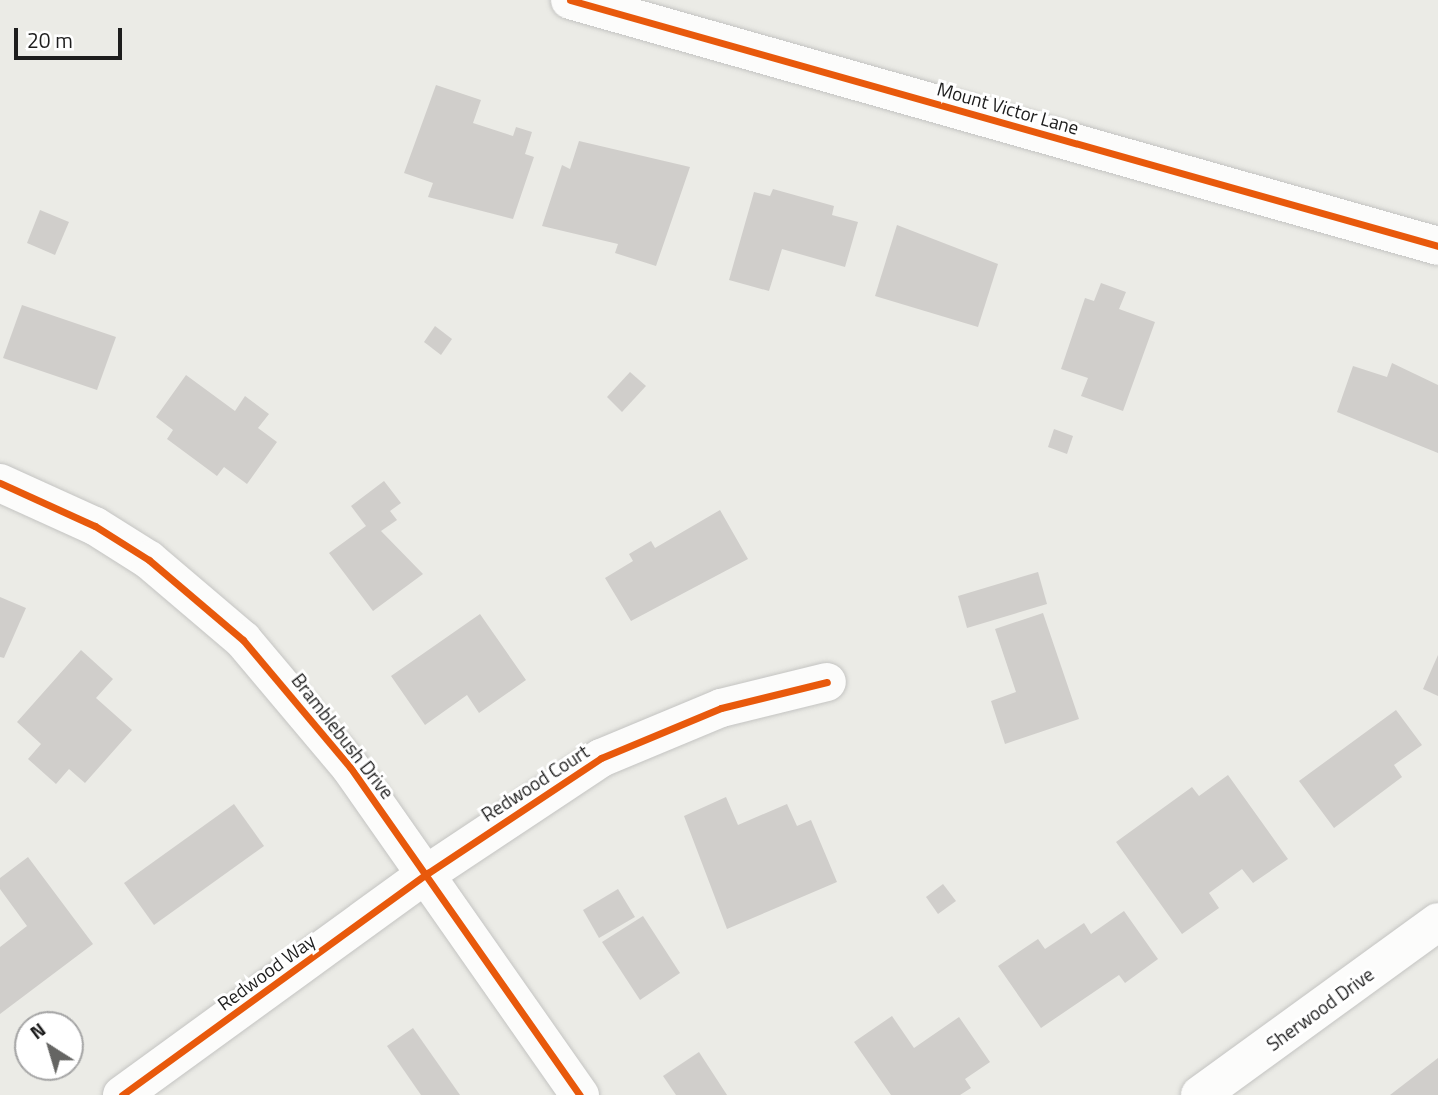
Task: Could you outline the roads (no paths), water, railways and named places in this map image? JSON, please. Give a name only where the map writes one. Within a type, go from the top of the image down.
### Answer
[{"type":"street","name":"Mount Victor Lane","points":[[570,0],[1438,247]]},
{"type":"street","name":"Bramblebush Drive","points":[[0,483],[95,526],[199,598],[283,682],[428,873],[580,1095]]},
{"type":"street","name":"Redwood Court","points":[[428,873],[601,758],[721,708],[827,682]]},
{"type":"street","name":"Redwood Way","points":[[122,1095],[428,873]]},
{"type":"street","name":"Sherwood Drive","points":[[1200,1095],[1438,922]]}]
